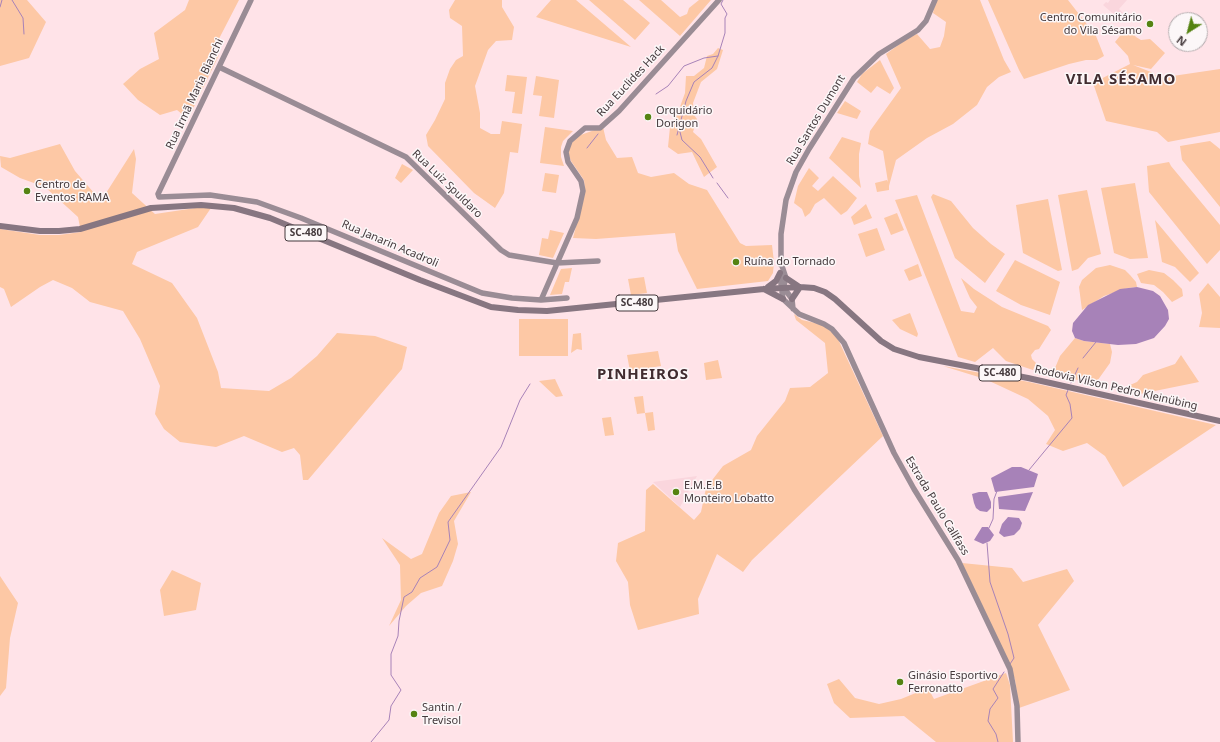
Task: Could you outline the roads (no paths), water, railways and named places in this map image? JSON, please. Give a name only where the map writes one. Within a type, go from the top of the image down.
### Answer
[{"type":"main road","name":"Rodovia Vilson Pedro Kleinübing","points":[[0,226],[40,231],[59,231],[80,229],[151,208],[201,205],[234,208],[270,218],[420,280],[491,307],[518,310],[547,311],[764,289],[800,287],[825,292],[835,299],[881,341],[894,349],[919,357],[1028,378],[1124,401],[1220,421]]},
{"type":"main road","points":[[764,289],[772,285],[780,273]]},
{"type":"main road","points":[[786,278],[800,287],[792,299]]},
{"type":"main road","points":[[764,289],[783,299]]},
{"type":"street","name":"Rua Irmã Maria Bianchi","points":[[158,196],[251,0]]},
{"type":"street","name":"Rua Euclides Hack","points":[[541,300],[577,218],[583,191],[581,181],[568,162],[566,152],[570,141],[585,128],[600,128],[619,111],[719,0]]},
{"type":"street","name":"Rua Santos Dumont","points":[[784,288],[779,279],[781,263],[781,234],[786,200],[796,172],[854,78],[879,54],[918,30],[926,21],[934,0]]},
{"type":"street","name":"Rua Luiz Spuldaro","points":[[219,67],[406,157],[501,250],[509,255],[557,263],[598,261]]},
{"type":"street","name":"Rua Janarin Acadroli","points":[[158,196],[164,198],[210,195],[257,202],[301,218],[482,293],[512,298],[541,300],[567,298]]},
{"type":"street","name":"Rua Santos Dumont","points":[[781,263],[786,278],[784,288]]},
{"type":"street","points":[[783,299],[784,288]]},
{"type":"street","points":[[784,288],[792,299],[792,309]]},
{"type":"street","name":"Estrada Paulo Callfass","points":[[783,299],[792,309],[804,318],[824,324],[838,335],[844,343],[894,453],[914,489],[958,560],[1010,669],[1017,706],[1018,742]]},
{"type":"waterway","points":[[0,7],[2,0]]},
{"type":"waterway","points":[[12,0],[23,18],[24,34]]},
{"type":"waterway","points":[[677,135],[686,101],[694,82],[712,68],[718,56],[725,33],[725,18],[727,14],[721,4],[723,0]]},
{"type":"waterway","points":[[656,94],[668,86],[684,66],[704,58],[718,56]]},
{"type":"waterway","points":[[679,128],[682,140],[700,157],[713,178]]},
{"type":"waterway","points":[[587,148],[598,134]]},
{"type":"waterway","points":[[717,183],[728,198]]},
{"type":"waterway","points":[[1083,358],[1096,342]]},
{"type":"waterway","points":[[1071,383],[1078,368]]},
{"type":"waterway","points":[[371,742],[389,720],[391,706],[401,690],[391,675],[391,654],[398,636],[399,621],[404,597],[412,592],[420,578],[437,567],[450,540],[448,522],[501,447],[520,400],[530,384]]},
{"type":"waterway","points":[[1029,470],[1072,418],[1070,404],[1066,395],[1068,390]]},
{"type":"waterway","points":[[989,528],[993,519],[994,499],[997,491]]},
{"type":"waterway","points":[[987,543],[990,582],[1008,634],[1014,658],[1010,664]]},
{"type":"waterway","points":[[998,742],[996,734],[988,721],[990,709],[998,698],[993,689],[1004,672]]},
{"type":"place","name":"Centro Comunitário do Vila Sésamo","points":[[1150,24]]},
{"type":"place","name":"Orquidário Dorigon","points":[[648,117]]},
{"type":"place","name":"Centro de Eventos RAMA","points":[[27,191]]},
{"type":"place","name":"Ruína do Tornado","points":[[736,262]]},
{"type":"place","name":"E.M.E.B Monteiro Lobatto","points":[[676,492]]},
{"type":"place","name":"Ginásio Esportivo Ferronatto","points":[[900,682]]},
{"type":"place","name":"Santin / Trevisol","points":[[414,714]]},
{"type":"district","name":"VILA SÉSAMO","points":[[1121,80]]},
{"type":"district","name":"PINHEIROS","points":[[643,375]]}]
